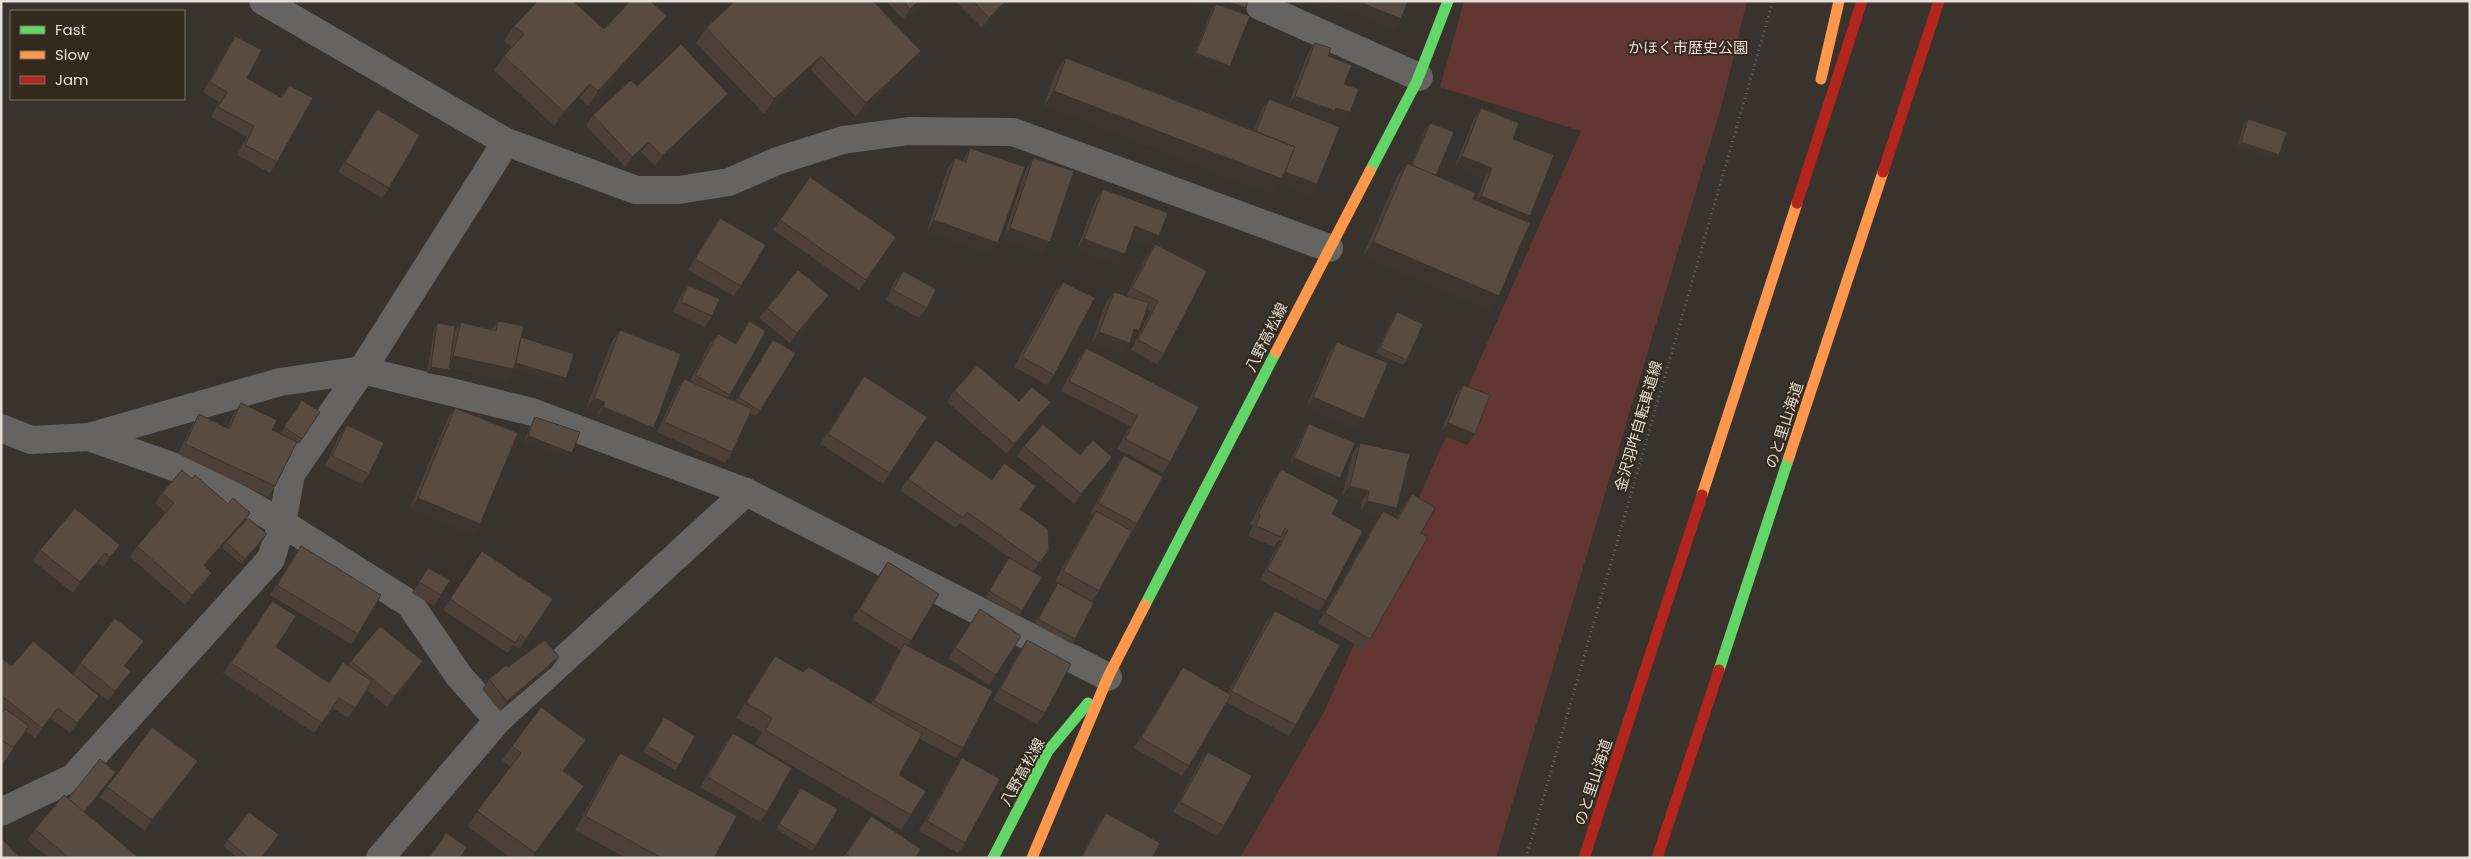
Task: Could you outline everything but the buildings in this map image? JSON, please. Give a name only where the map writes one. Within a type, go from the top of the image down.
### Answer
[{"type":"main road","name":"八野高松線","points":[[1032,858],[1106,680],[1419,77],[1448,1]]},
{"type":"main road","points":[[1819,88],[1840,1]]},
{"type":"main road","name":"のと里山海道","points":[[1584,858],[1862,1]]},
{"type":"main road","name":"のと里山海道","points":[[1657,858],[1938,1]]},
{"type":"main road","points":[[1790,222],[1815,107]]},
{"type":"main road","name":"八野高松線","points":[[993,858],[1048,750],[1106,680]]},
{"type":"street","points":[[263,1],[506,142],[636,190],[678,190],[729,182],[777,160],[844,140],[909,131],[1013,132],[1329,248]]},
{"type":"street","points":[[1263,1],[1260,6],[1419,77]]},
{"type":"street","points":[[1,812],[74,777],[271,559],[282,523],[291,474],[362,370],[506,142]]},
{"type":"street","points":[[1,428],[32,440],[89,437],[280,382],[362,370],[532,412],[746,492],[1106,680]]},
{"type":"street","points":[[89,437],[197,475],[282,523],[410,604],[459,676],[498,720]]},
{"type":"street","points":[[380,858],[498,720],[746,492]]},
{"type":"path","name":"金沢羽咋自転車道線","points":[[1526,858],[1772,1]]},
{"type":"green space","name":"かほく市歴史公園","points":[[1464,1],[1747,1],[1722,104],[1496,858],[1240,858],[1325,710],[1581,131],[1440,87]]},
{"type":"traffic: fast","points":[[1370,171],[1417,81],[1448,1]]},
{"type":"traffic: fast","points":[[1145,605],[1276,352]]},
{"type":"traffic: fast","points":[[1719,670],[1789,457]]},
{"type":"traffic: fast","points":[[993,858],[1048,751],[1088,703]]},
{"type":"traffic: slow","points":[[1821,79],[1839,1]]},
{"type":"traffic: slow","points":[[1276,352],[1370,171]]},
{"type":"traffic: slow","points":[[1789,457],[1883,172]]},
{"type":"traffic: slow","points":[[1702,495],[1797,203]]},
{"type":"traffic: slow","points":[[1032,858],[1108,677],[1145,605]]},
{"type":"traffic: jam","points":[[1797,203],[1862,1]]},
{"type":"traffic: jam","points":[[1883,172],[1939,1]]},
{"type":"traffic: jam","points":[[1584,858],[1702,495]]},
{"type":"traffic: jam","points":[[1657,858],[1719,670]]}]
